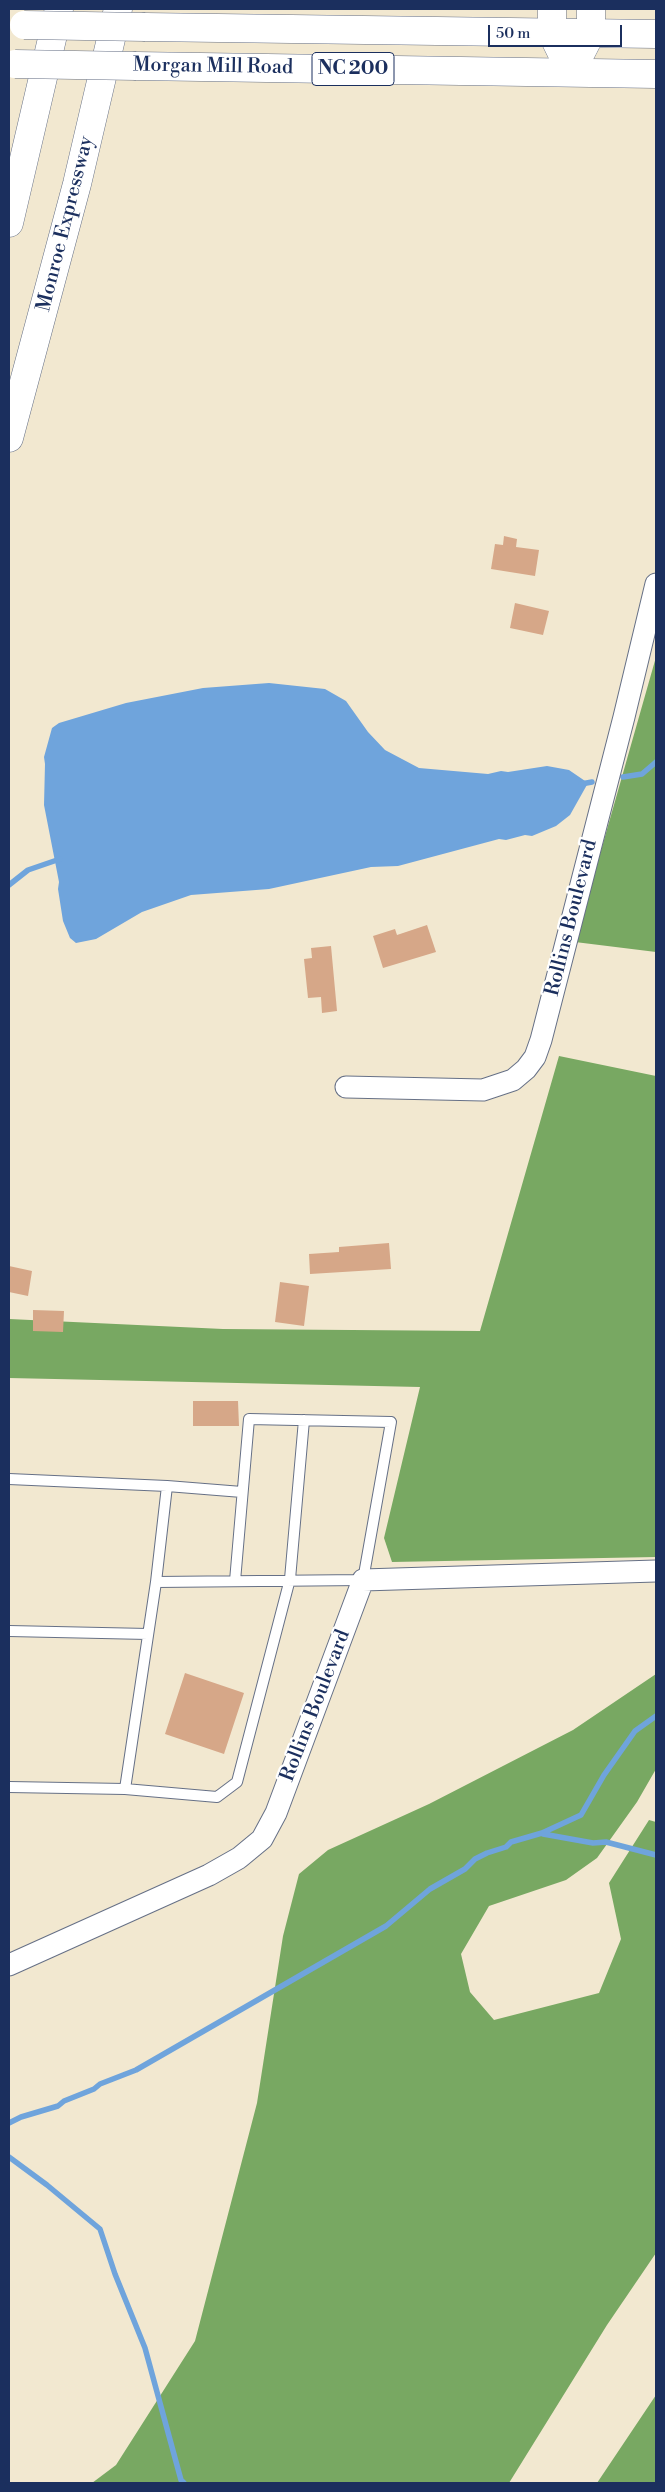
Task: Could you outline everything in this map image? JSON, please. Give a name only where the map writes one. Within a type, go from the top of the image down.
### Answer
[{"type":"main road","points":[[9,223],[59,9]]},
{"type":"main road","name":"Monroe Expressway","points":[[9,438],[73,203],[118,9]]},
{"type":"main road","points":[[552,21],[570,72]]},
{"type":"main road","points":[[570,72],[591,21]]},
{"type":"main road","name":"Morgan Mill Road","points":[[16,25],[145,27],[591,21],[656,34]]},
{"type":"main road","name":"Morgan Mill Road","points":[[12,64],[656,74]]},
{"type":"street","name":"Rollins Boulevard","points":[[346,1087],[482,1090],[512,1080],[526,1069],[535,1057],[624,717],[656,584]]},
{"type":"street","points":[[364,1580],[656,1571]]},
{"type":"street","name":"Rollins Boulevard","points":[[9,1965],[209,1876],[239,1858],[262,1838],[276,1813],[364,1580]]},
{"type":"lane","points":[[156,1582],[364,1580],[391,1422],[249,1419],[235,1581]]},
{"type":"lane","points":[[9,1787],[125,1789],[217,1797],[237,1782],[290,1580],[304,1420]]},
{"type":"lane","points":[[9,1479],[167,1486],[242,1492]]},
{"type":"lane","points":[[125,1789],[156,1582],[167,1486]]},
{"type":"lane","points":[[9,1631],[148,1634]]},
{"type":"green space","points":[[656,657],[656,952],[575,942]]},
{"type":"green space","points":[[559,1056],[656,1076],[656,1557],[392,1562],[384,1538],[420,1387],[9,1378],[9,1319],[223,1329],[480,1331]]},
{"type":"green space","points":[[656,1674],[656,1769],[637,1802],[597,1858],[566,1880],[489,1906],[461,1954],[470,1992],[494,2020],[599,1993],[621,1939],[609,1883],[649,1820],[656,1822],[656,2253],[607,2325],[509,2483],[92,2483],[116,2465],[195,2341],[257,2103],[283,1936],[299,1874],[328,1850],[429,1804],[573,1730]]},
{"type":"green space","points":[[656,2395],[656,2483],[597,2483]]},
{"type":"water","points":[[269,683],[325,689],[346,701],[368,732],[385,750],[419,768],[488,774],[547,766],[569,770],[588,783],[570,815],[556,826],[532,836],[525,835],[506,840],[499,839],[398,866],[371,867],[269,889],[191,895],[142,912],[96,939],[76,943],[70,938],[63,921],[58,889],[59,882],[44,805],[44,757],[52,728],[59,723],[126,703],[203,688]]},
{"type":"building","points":[[504,536],[517,539],[516,547],[539,550],[535,576],[491,569],[495,544],[503,545]]},
{"type":"building","points":[[515,603],[549,611],[543,635],[510,628]]},
{"type":"building","points":[[427,925],[436,952],[383,968],[373,936],[395,929],[397,935]]},
{"type":"building","points":[[331,946],[337,1011],[322,1013],[321,997],[308,998],[304,959],[312,958],[311,948]]},
{"type":"building","points":[[389,1243],[391,1269],[310,1274],[309,1254],[339,1252],[339,1247]]},
{"type":"building","points":[[9,1266],[32,1271],[28,1296],[9,1292]]},
{"type":"building","points":[[280,1282],[309,1286],[304,1326],[275,1322]]},
{"type":"building","points":[[33,1310],[64,1311],[63,1332],[33,1331]]},
{"type":"building","points":[[193,1401],[238,1401],[239,1426],[193,1426]]},
{"type":"building","points":[[185,1673],[244,1693],[224,1754],[165,1734]]},
{"type":"waterway","points":[[623,777],[642,774],[656,762]]},
{"type":"waterway","points":[[581,784],[592,782]]},
{"type":"waterway","points":[[9,885],[28,870],[60,859]]},
{"type":"waterway","points":[[9,2123],[21,2117],[58,2106],[64,2101],[94,2089],[100,2084],[136,2070],[386,1926],[430,1889],[465,1869],[475,1859],[506,1847],[511,1842],[542,1833],[581,1815],[604,1775],[635,1731],[656,1716]]},
{"type":"waterway","points":[[543,1834],[593,1843],[606,1842],[656,1855]]},
{"type":"waterway","points":[[9,2157],[47,2185],[100,2229],[115,2274],[145,2348],[181,2480],[184,2483]]}]
